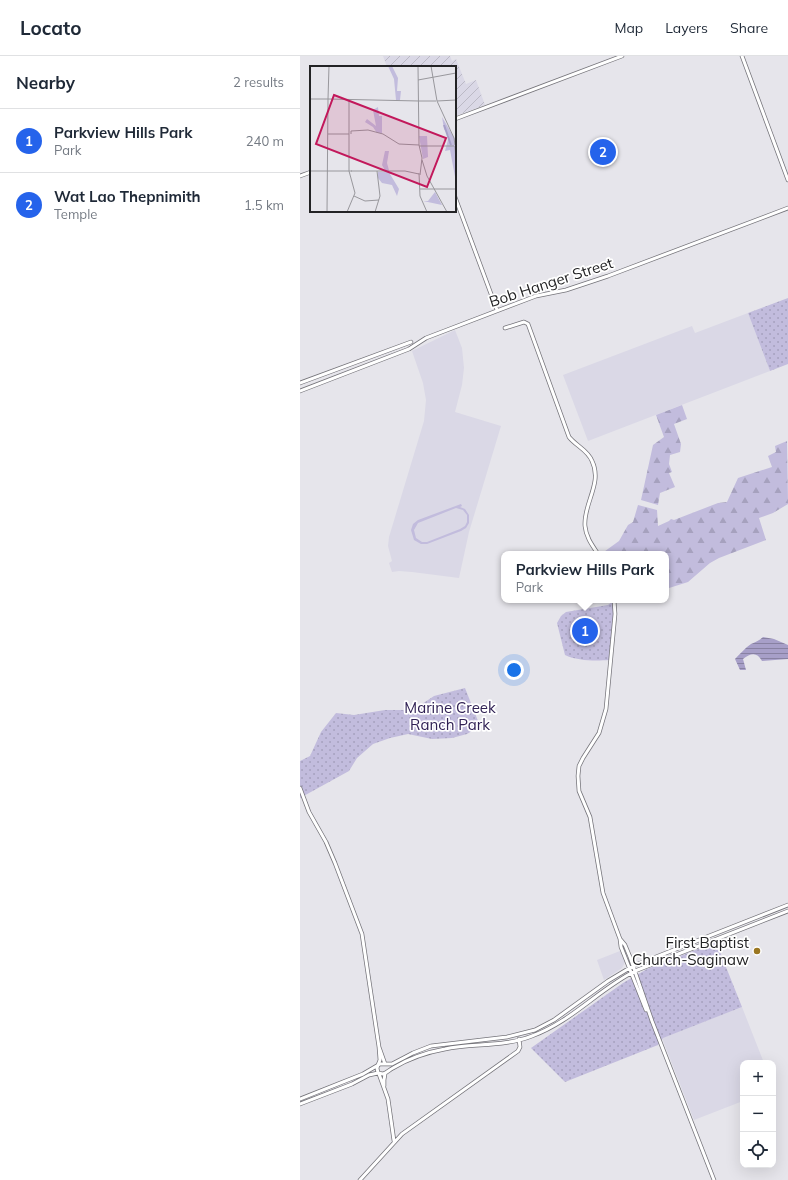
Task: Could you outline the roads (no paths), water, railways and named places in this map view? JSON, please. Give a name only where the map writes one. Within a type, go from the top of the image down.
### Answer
[{"type":"street","points":[[456,119],[622,56]]},
{"type":"street","points":[[742,56],[788,180]]},
{"type":"street","points":[[300,176],[310,172]]},
{"type":"street","points":[[456,200],[497,310]]},
{"type":"street","name":"Bob Hanger Street","points":[[300,391],[409,349],[426,338],[497,310],[536,296],[566,290],[608,276],[788,208]]},
{"type":"street","points":[[505,328],[524,322],[528,324],[569,437],[576,445],[588,453],[593,462],[596,472],[595,482],[585,516],[585,526],[586,534],[596,551]]},
{"type":"street","points":[[300,383],[411,342]]},
{"type":"street","points":[[614,603],[615,614],[611,660],[604,718],[599,733],[579,766],[578,784],[581,797],[590,817],[603,893],[620,938],[621,947],[633,972],[714,1180]]},
{"type":"street","points":[[300,788],[308,808],[326,842],[362,934],[379,1046],[380,1060],[377,1068],[388,1099],[394,1141]]},
{"type":"street","points":[[300,1099],[363,1074],[382,1063],[391,1064],[419,1050],[431,1046],[445,1043],[518,1035],[543,1027],[631,967],[788,905]]},
{"type":"street","points":[[300,1104],[352,1084],[369,1074],[386,1072],[398,1065],[446,1048],[519,1040],[548,1030],[633,972],[788,911]]},
{"type":"street","points":[[633,972],[635,983],[652,1021]]},
{"type":"street","points":[[621,979],[629,978],[635,983]]},
{"type":"street","points":[[581,1000],[584,1005]]},
{"type":"street","points":[[360,1180],[394,1141],[417,1122],[518,1051],[520,1047],[518,1035]]},
{"type":"street","points":[[445,1043],[446,1048]]},
{"type":"street","points":[[379,1046],[386,1064],[384,1087]]},
{"type":"place","name":"Wat Lao Thepnimith","points":[[603,152]]},
{"type":"place","name":"Parkview Hills Park","points":[[585,631]]},
{"type":"place","name":"First Baptist Church-Saginaw","points":[[757,951]]},
{"type":"park label","name":"Marine Creek Ranch Park","points":[[450,716]]}]
